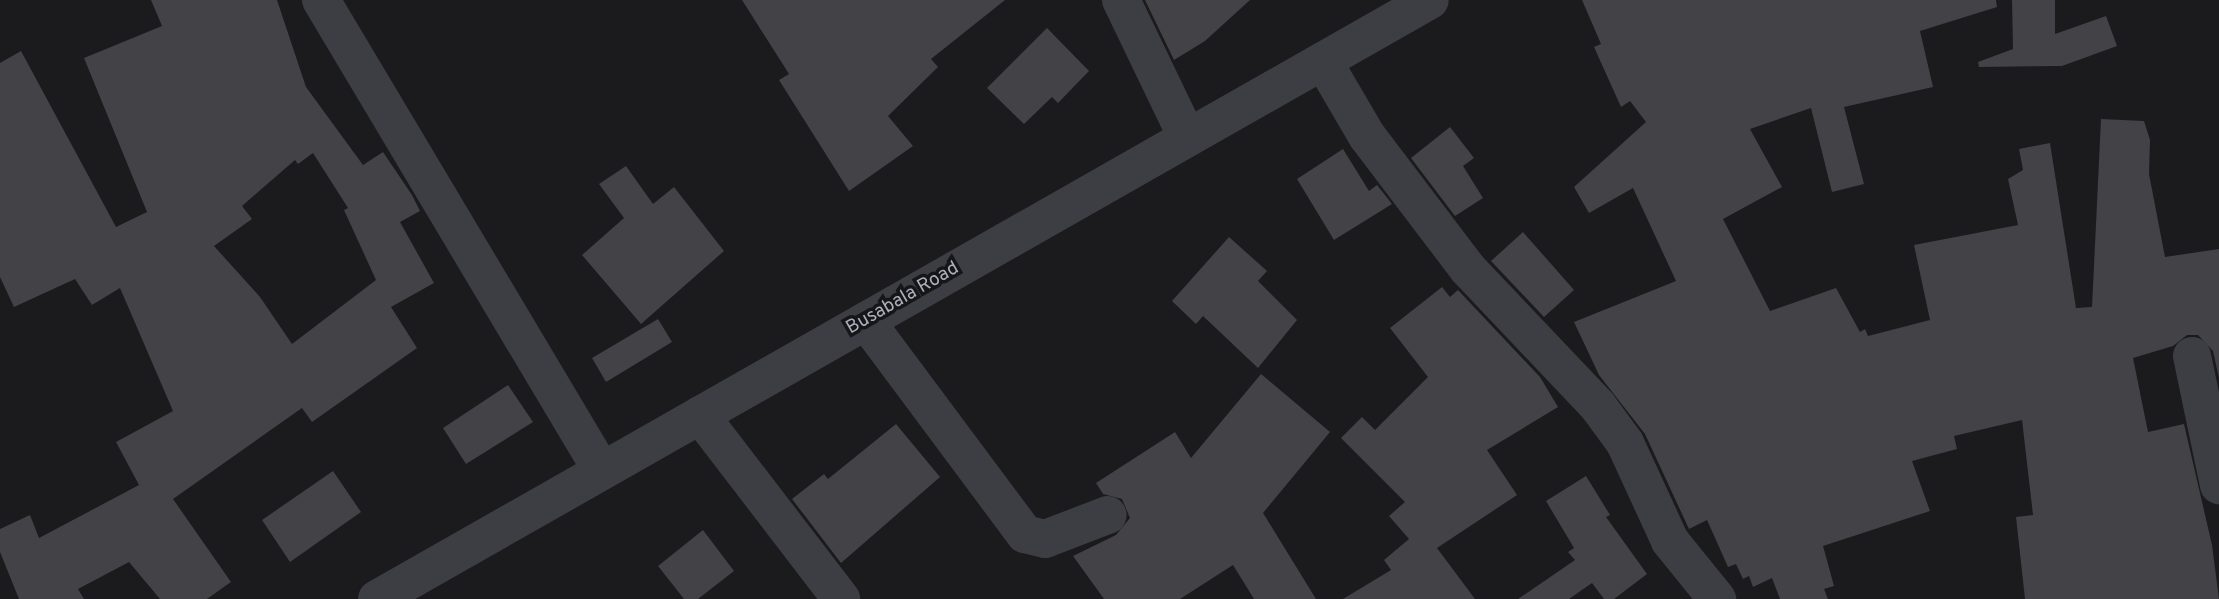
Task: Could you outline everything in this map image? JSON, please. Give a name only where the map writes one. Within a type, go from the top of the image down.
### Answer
[{"type":"street","points":[[321,0],[602,471]]},
{"type":"street","points":[[1121,0],[1187,138]]},
{"type":"street","name":"Busabala Road","points":[[377,599],[1430,0]]},
{"type":"street","points":[[1323,61],[1367,136],[1460,259],[1493,300],[1598,406],[1625,443],[1670,541],[1717,599]]},
{"type":"street","points":[[866,321],[1025,534],[1045,539],[1108,515]]},
{"type":"street","points":[[2192,356],[2219,485]]},
{"type":"street","points":[[700,415],[841,599]]},
{"type":"building","points":[[151,0],[277,0],[306,87],[363,165],[383,152],[412,195],[420,211],[400,222],[434,283],[391,307],[417,348],[312,422],[302,408],[173,499],[231,582],[207,599],[160,599],[129,562],[78,589],[84,599],[19,599],[0,552],[0,529],[30,515],[39,538],[139,485],[116,442],[173,411],[120,288],[92,305],[75,279],[14,307],[0,277],[0,63],[21,51],[116,227],[147,212],[84,58],[162,26]],"holes":[[[313,153],[348,208],[344,210],[376,280],[292,344],[260,297],[214,246],[252,219],[242,206],[295,160],[298,164]]]},
{"type":"building","points":[[742,0],[1005,0],[931,59],[938,67],[888,116],[913,146],[849,191],[779,80],[789,74]]},
{"type":"building","points":[[1145,0],[1250,0],[1205,41],[1174,60]]},
{"type":"building","points":[[1582,0],[1996,0],[1997,7],[1920,31],[1933,87],[1844,107],[1864,184],[1832,192],[1811,108],[1750,129],[1782,187],[1723,219],[1770,311],[1836,288],[1860,332],[1865,329],[1868,336],[1930,320],[1914,245],[2018,225],[2008,179],[2023,170],[2019,149],[2050,143],[2076,308],[2092,307],[2101,119],[2144,121],[2150,140],[2149,174],[2165,257],[2219,249],[2219,378],[2213,351],[2198,335],[2187,335],[2173,346],[2133,358],[2148,432],[2184,424],[2212,545],[2219,599],[2025,599],[2016,517],[2033,515],[2022,420],[1954,436],[1957,449],[1912,461],[1930,511],[1823,546],[1834,586],[1824,589],[1828,599],[1780,599],[1772,578],[1753,587],[1749,576],[1743,579],[1736,564],[1728,567],[1707,520],[1689,529],[1645,434],[1599,375],[1574,322],[1676,281],[1633,188],[1589,213],[1574,187],[1646,122],[1630,101],[1621,107],[1594,47],[1601,44]]},
{"type":"building","points":[[2012,0],[2055,0],[2055,34],[2106,16],[2117,46],[2062,66],[1979,67],[1978,62],[2013,49]]},
{"type":"building","points":[[1047,28],[1089,71],[1058,103],[1052,97],[1024,124],[987,88]]},
{"type":"building","points":[[1450,127],[1474,158],[1463,166],[1483,198],[1455,216],[1411,158]]},
{"type":"building","points":[[1343,149],[1369,191],[1377,185],[1392,204],[1334,240],[1297,179]]},
{"type":"building","points":[[626,166],[653,204],[674,187],[724,251],[641,324],[582,255],[624,218],[599,184]]},
{"type":"building","points":[[1523,232],[1574,290],[1544,317],[1491,261]]},
{"type":"building","points":[[1229,237],[1267,271],[1258,281],[1297,320],[1258,368],[1203,316],[1196,324],[1172,301]]},
{"type":"building","points":[[1442,287],[1450,297],[1458,290],[1540,377],[1558,407],[1487,450],[1517,495],[1437,548],[1475,599],[1343,599],[1391,570],[1384,560],[1409,539],[1389,516],[1405,502],[1341,438],[1362,417],[1375,430],[1428,377],[1390,328]]},
{"type":"building","points":[[658,319],[672,342],[606,382],[592,358]]},
{"type":"building","points":[[1261,374],[1330,432],[1263,513],[1316,599],[1254,599],[1233,565],[1180,599],[1104,599],[1073,556],[1116,535],[1130,518],[1122,499],[1103,494],[1096,483],[1175,432],[1191,458]]},
{"type":"building","points":[[508,385],[533,422],[466,464],[443,428]]},
{"type":"building","points":[[896,424],[940,477],[841,563],[792,499],[824,474],[828,479]]},
{"type":"building","points":[[333,471],[361,512],[290,562],[262,520]]},
{"type":"building","points":[[1586,476],[1610,515],[1606,517],[1647,574],[1614,599],[1604,599],[1592,583],[1569,599],[1518,599],[1575,560],[1568,552],[1574,548],[1546,501]]},
{"type":"building","points":[[703,530],[734,571],[698,599],[684,599],[658,566]]}]
